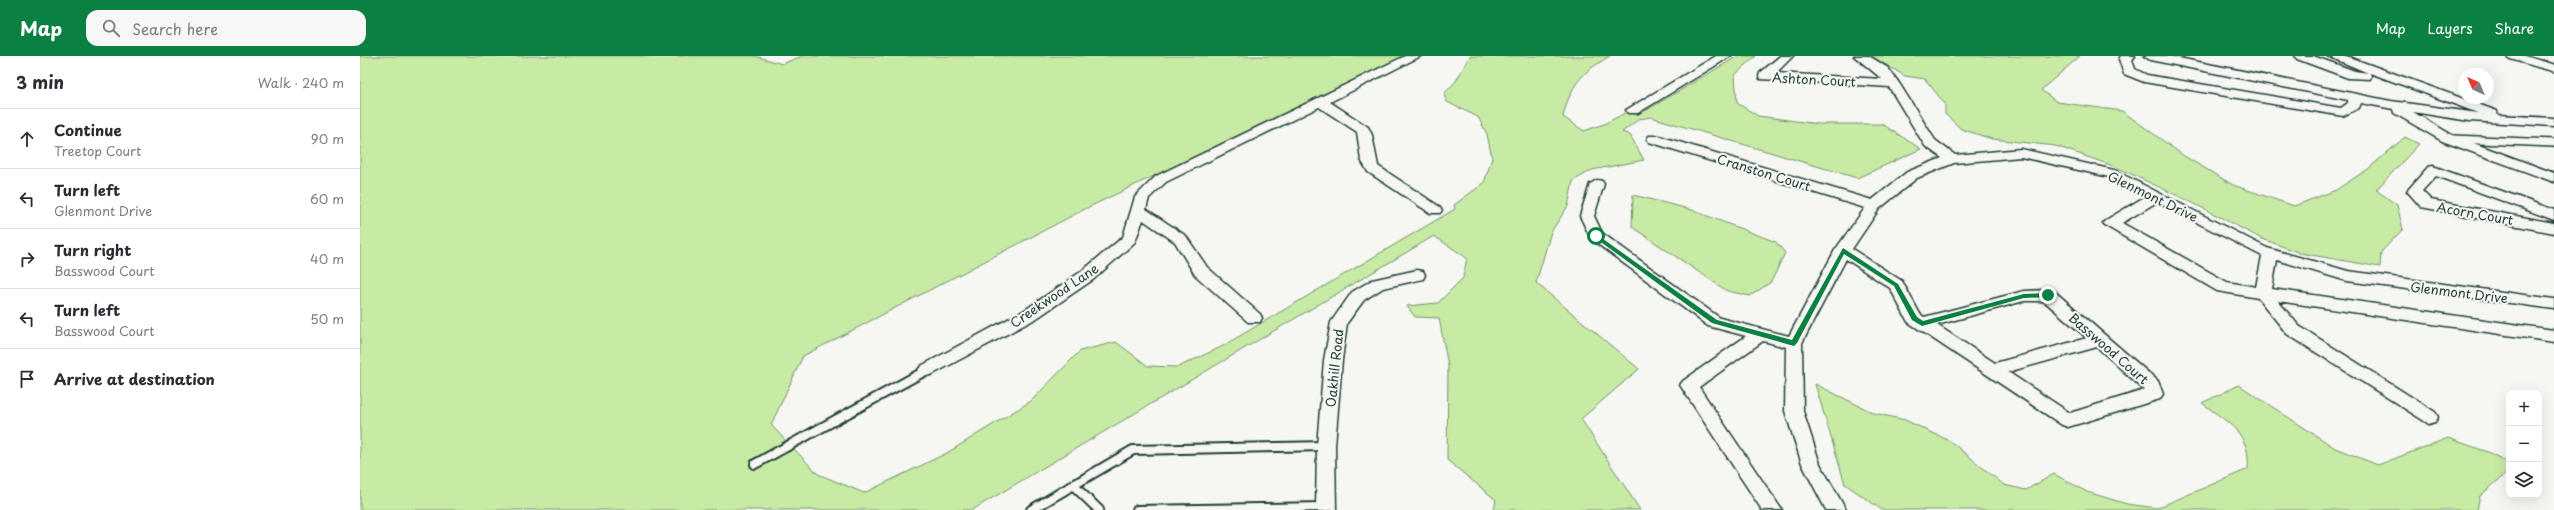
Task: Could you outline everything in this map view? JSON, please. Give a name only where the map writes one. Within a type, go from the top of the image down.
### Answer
[{"type":"street","name":"Creekwood Lane","points":[[927,370],[1031,314],[1088,275],[1130,239],[1142,197],[1161,179],[1415,56]]},
{"type":"street","points":[[1633,110],[1725,56]]},
{"type":"street","name":"Ashton Court","points":[[1787,56],[1764,76],[1894,83]]},
{"type":"street","name":"Ashton Court","points":[[1860,56],[1883,71],[1894,83],[1930,142],[1952,159]]},
{"type":"street","points":[[2129,56],[2125,59],[2129,71],[2144,78],[2343,112],[2354,105],[2355,98]]},
{"type":"street","points":[[2150,56],[2391,105],[2469,117],[2554,122]]},
{"type":"street","points":[[2301,56],[2353,75],[2393,77]]},
{"type":"street","points":[[2334,56],[2448,96],[2505,119]]},
{"type":"street","points":[[1320,102],[1363,130],[1366,135],[1367,163],[1373,170],[1435,210]]},
{"type":"street","points":[[2391,105],[2446,138],[2554,178]]},
{"type":"street","name":"Cranston Court","points":[[1654,139],[1874,206]]},
{"type":"street","name":"Glenmont Drive","points":[[1836,510],[1811,464],[1794,411],[1794,343],[1843,250],[1874,206],[1912,175],[1952,159],[2022,153],[2114,174],[2262,251],[2347,276],[2554,304]]},
{"type":"street","name":"Acorn Court","points":[[2554,215],[2433,170],[2414,191],[2426,204],[2554,228]]},
{"type":"street","points":[[1597,184],[1588,216],[1596,236],[1714,322],[1794,343]]},
{"type":"street","points":[[2157,196],[2111,223],[2223,287],[2554,336]]},
{"type":"street","points":[[1138,210],[1181,239],[1208,279],[1254,318]]},
{"type":"street","name":"Basswood Court","points":[[1843,250],[1896,285],[1914,318],[2068,420],[2154,394],[2152,385],[2048,295],[2024,296],[1922,323]]},
{"type":"street","points":[[2262,293],[2270,253]]},
{"type":"street","name":"Oakhill Road","points":[[1326,508],[1326,446],[1339,322],[1358,296],[1378,284],[1417,274]]},
{"type":"street","points":[[2262,293],[2293,330],[2429,417]]},
{"type":"street","points":[[1760,334],[1689,385],[1772,510]]},
{"type":"street","points":[[1993,370],[2100,340]]},
{"type":"lane","points":[[2512,56],[2554,68]]},
{"type":"lane","points":[[2446,138],[2554,144]]},
{"type":"lane","points":[[755,464],[927,370]]},
{"type":"lane","points":[[1031,510],[1134,450],[1326,446]]},
{"type":"lane","points":[[1073,485],[1099,510]]},
{"type":"lane","points":[[1136,510],[1326,508]]},
{"type":"green space","points":[[360,56],[755,56],[782,64],[802,56],[1404,56],[1087,208],[803,356],[771,425],[818,474],[864,493],[947,453],[1031,401],[1080,351],[1116,342],[1148,366],[1178,367],[1221,347],[1455,209],[1454,205],[1484,183],[1492,158],[1487,134],[1478,117],[1447,102],[1444,94],[1456,81],[1470,56],[1610,56],[1584,74],[1574,88],[1566,106],[1563,117],[1584,131],[1604,124],[1625,113],[1647,110],[1738,56],[1756,56],[1735,75],[1737,103],[1758,116],[1818,124],[1882,124],[1921,149],[1857,178],[1651,117],[1639,119],[1622,132],[1630,135],[1644,160],[1592,170],[1573,181],[1568,206],[1551,232],[1536,283],[1639,369],[1581,419],[1640,510],[1494,510],[1496,500],[1447,460],[1448,366],[1439,318],[1415,317],[1407,306],[1438,303],[1463,278],[1467,258],[1434,236],[972,510],[360,510]]},
{"type":"green space","points":[[1871,56],[2080,56],[2041,90],[2057,102],[2122,111],[2184,156],[2233,185],[2294,206],[2336,190],[2368,169],[2405,137],[2419,144],[2376,190],[2397,205],[2403,229],[2381,252],[2380,267],[2300,253],[2260,238],[2191,202],[2116,167],[2056,146],[1992,139],[1961,129],[1945,114],[1945,104],[1925,79],[1905,76]]},
{"type":"green space","points":[[1633,195],[1689,209],[1776,242],[1785,253],[1771,282],[1750,296],[1727,291],[1632,227]]},
{"type":"green space","points":[[1815,384],[1874,413],[1905,420],[1950,441],[2004,485],[2026,490],[2054,474],[2087,492],[2127,504],[2157,508],[2248,469],[2246,446],[2242,438],[2229,423],[2202,403],[2239,385],[2335,448],[2378,465],[2448,438],[2488,452],[2506,461],[2506,474],[2480,496],[2477,510],[1882,510],[1845,484]]},
{"type":"route","points":[[1596,236],[1714,322],[1794,343],[1802,325],[1843,250],[1896,285],[1914,318],[1922,323],[2024,296],[2048,295]]}]
